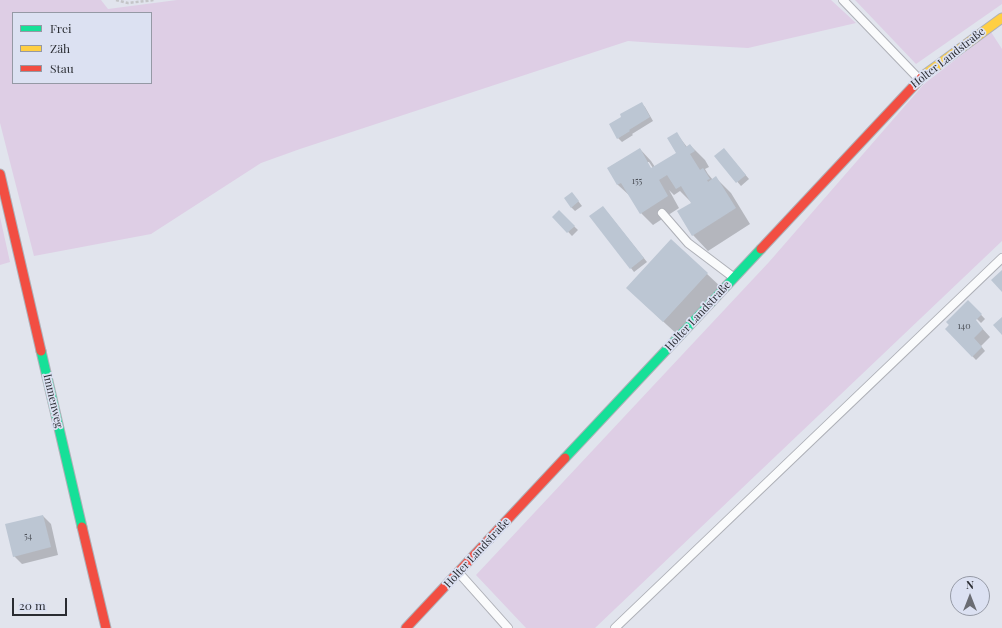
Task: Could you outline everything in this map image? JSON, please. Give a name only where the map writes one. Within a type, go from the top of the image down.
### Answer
[{"type":"street","name":"Holter Landstraße","points":[[406,628],[919,79],[999,19]]},
{"type":"street","name":"Immenweg","points":[[0,174],[106,628]]},
{"type":"lane","points":[[843,0],[919,79]]},
{"type":"lane","points":[[999,19],[1002,31]]},
{"type":"lane","points":[[662,213],[688,242],[733,277]]},
{"type":"lane","points":[[615,628],[1002,258]]},
{"type":"lane","points":[[458,572],[508,628]]},
{"type":"path","points":[[116,0],[128,3],[154,0]]},
{"type":"shaded area","points":[[0,0],[101,0],[108,9],[177,0],[831,0],[856,23],[748,48],[628,41],[261,163],[151,234],[34,256],[0,123]]},
{"type":"shaded area","points":[[855,0],[1002,0],[1002,4],[916,64]]},
{"type":"shaded area","points":[[991,32],[1002,49],[1002,241],[595,628],[526,628],[476,575],[769,262],[924,84]]},
{"type":"shaded area","points":[[0,217],[10,262],[0,265]]},
{"type":"building","points":[[642,102],[650,117],[617,139],[609,124],[621,117],[620,114]]},
{"type":"building","points":[[677,132],[686,147],[690,144],[695,151],[690,154],[700,170],[703,168],[710,179],[707,180],[708,182],[716,176],[736,208],[692,236],[677,211],[691,203],[681,186],[676,189],[667,175],[659,180],[668,196],[640,214],[621,183],[617,185],[607,168],[640,148],[651,168],[676,153],[667,138]]},
{"type":"building","points":[[724,148],[746,175],[736,183],[714,156]]},
{"type":"building","points":[[572,192],[579,201],[571,208],[564,198]]},
{"type":"building","points":[[603,206],[644,258],[630,269],[589,216]]},
{"type":"building","points":[[559,210],[575,226],[567,233],[552,217]]},
{"type":"building","points":[[671,239],[708,273],[663,322],[626,288]]},
{"type":"building","points":[[1002,270],[1002,292],[991,280]]},
{"type":"building","points":[[968,300],[982,314],[976,320],[983,329],[974,338],[982,347],[972,357],[945,329],[949,325],[946,322]]},
{"type":"building","points":[[1002,317],[1002,335],[993,325]]},
{"type":"building","points":[[43,515],[51,547],[13,557],[5,524]]},
{"type":"traffic: fast","points":[[565,458],[761,249]]},
{"type":"traffic: fast","points":[[41,351],[82,527]]},
{"type":"traffic: slow","points":[[923,76],[1002,18]]},
{"type":"traffic: jam","points":[[761,249],[923,76]]},
{"type":"traffic: jam","points":[[0,174],[41,351]]},
{"type":"traffic: jam","points":[[406,628],[565,458]]},
{"type":"traffic: jam","points":[[82,527],[106,628]]}]
